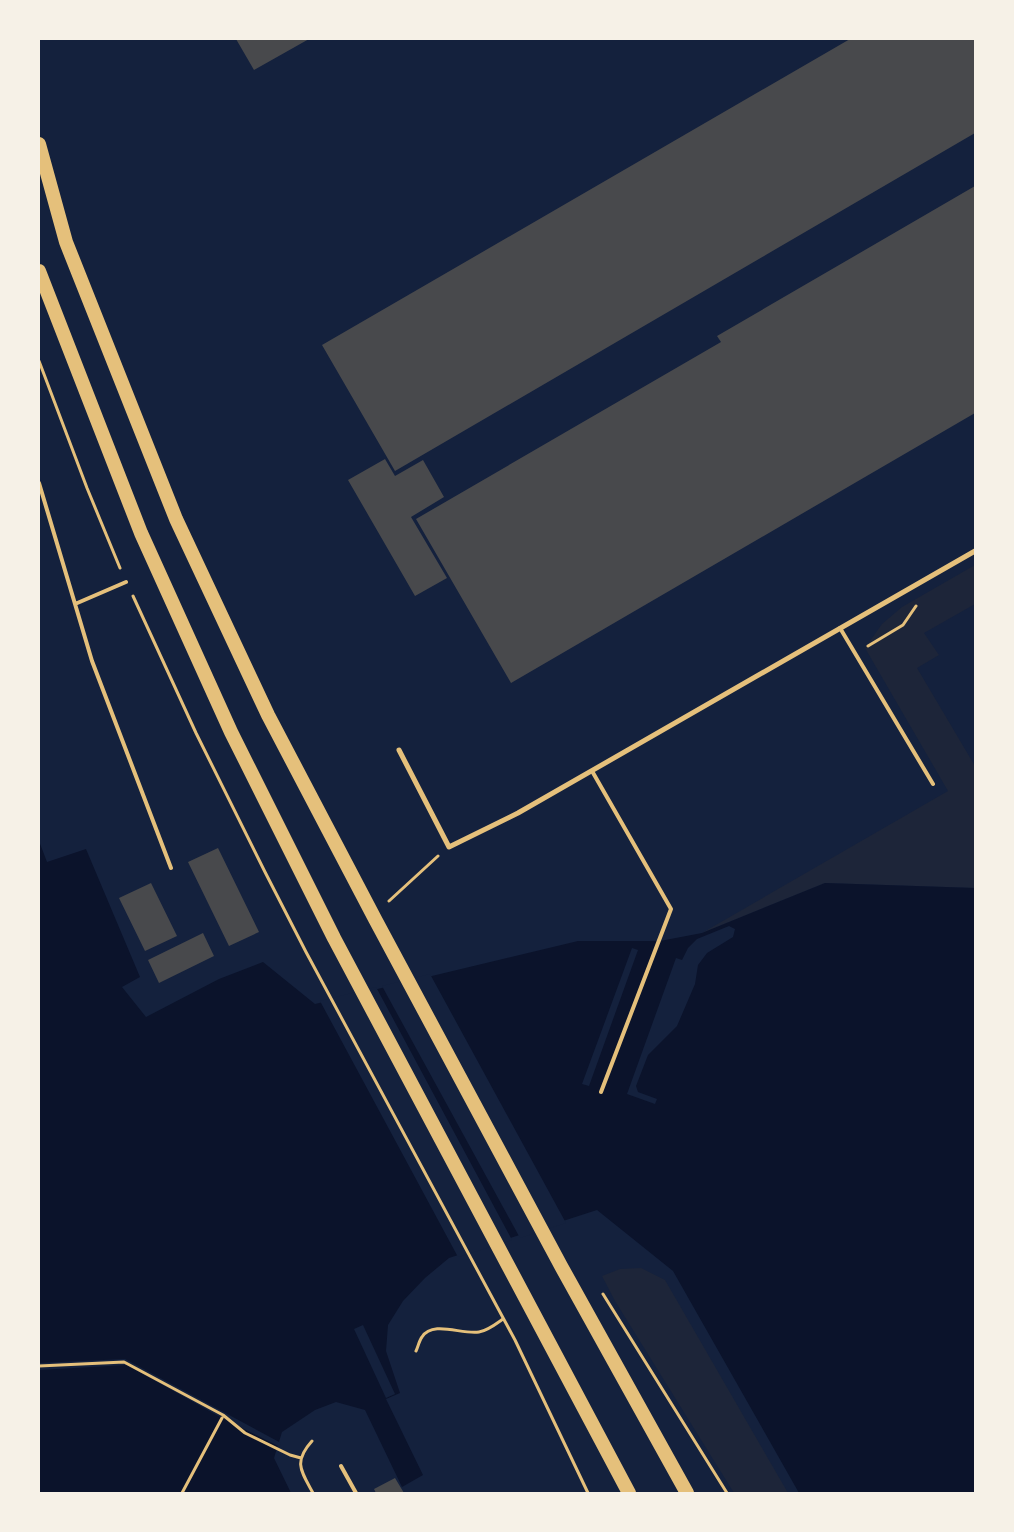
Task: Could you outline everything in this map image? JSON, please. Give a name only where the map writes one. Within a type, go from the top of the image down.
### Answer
[{"type":"highway","points":[[39,144],[66,242],[176,519],[268,715],[374,919],[561,1266],[687,1493]]},
{"type":"highway","points":[[39,271],[140,533],[231,732],[334,938],[629,1493]]},
{"type":"street","points":[[399,750],[448,847],[518,813],[975,551]]},
{"type":"lane","points":[[39,483],[92,661],[171,868]]},
{"type":"lane","points":[[75,604],[126,582]]},
{"type":"lane","points":[[840,628],[933,784]]},
{"type":"lane","points":[[592,771],[671,909],[601,1092]]},
{"type":"lane","points":[[341,1466],[356,1493]]},
{"type":"path","points":[[39,361],[87,488],[126,582],[200,742],[306,952],[514,1340],[588,1493]]},
{"type":"path","points":[[855,653],[903,625],[919,601]]},
{"type":"path","points":[[392,910],[388,901],[448,847]]},
{"type":"path","points":[[599,1287],[727,1493]]},
{"type":"path","points":[[416,1352],[422,1335],[433,1329],[442,1328],[470,1333],[481,1332],[503,1319]]},
{"type":"path","points":[[39,1366],[124,1362],[223,1415],[245,1433],[290,1455],[301,1458]]},
{"type":"path","points":[[182,1493],[222,1418]]},
{"type":"path","points":[[312,1441],[303,1451],[301,1472],[313,1493]]},
{"type":"shaded area","points":[[975,565],[975,604],[924,633],[939,655],[917,668],[975,766],[975,888],[825,883],[702,933],[948,791],[865,648],[882,624],[902,607]]},
{"type":"shaded area","points":[[39,841],[47,862],[86,849],[140,977],[122,987],[146,1017],[219,979],[263,962],[315,1004],[578,941],[660,941],[702,933],[825,883],[975,888],[975,1493],[799,1493],[673,1271],[597,1210],[449,1258],[425,1278],[403,1301],[388,1325],[386,1351],[400,1393],[386,1399],[423,1475],[402,1487],[365,1410],[336,1402],[315,1410],[282,1432],[274,1458],[291,1493],[39,1493]]},
{"type":"shaded area","points":[[641,1268],[665,1280],[788,1493],[734,1493],[615,1301],[602,1276],[620,1269]]},
{"type":"pier","points":[[729,926],[735,929],[733,937],[707,953],[698,965],[695,984],[677,1026],[648,1055],[636,1086],[638,1092],[657,1099],[655,1104],[627,1094],[676,958],[682,960],[688,948],[697,939]]},
{"type":"pier","points":[[632,948],[638,950],[589,1086],[582,1084]]},
{"type":"pier","points":[[430,974],[566,1223],[520,1238],[382,986]]},
{"type":"pier","points":[[376,987],[512,1240],[458,1257],[320,1001]]},
{"type":"pier","points":[[363,1325],[395,1394],[386,1398],[354,1329]]},
{"type":"pier","points":[[125,1359],[281,1443],[280,1447],[222,1418],[127,1365],[39,1370],[39,1363]]},
{"type":"building","points":[[236,39],[309,39],[254,70]]},
{"type":"building","points":[[850,39],[975,39],[975,133],[395,471],[322,345]]},
{"type":"building","points":[[975,186],[975,413],[511,683],[416,519],[721,342],[717,336]]},
{"type":"building","points":[[385,459],[395,476],[423,460],[444,497],[411,517],[447,578],[415,596],[348,480]]},
{"type":"building","points":[[218,848],[259,932],[229,946],[188,862]]},
{"type":"building","points":[[151,883],[177,936],[145,951],[119,898]]},
{"type":"building","points":[[203,933],[214,956],[159,983],[148,960]]},
{"type":"building","points":[[395,1478],[404,1493],[376,1493],[374,1489]]}]
